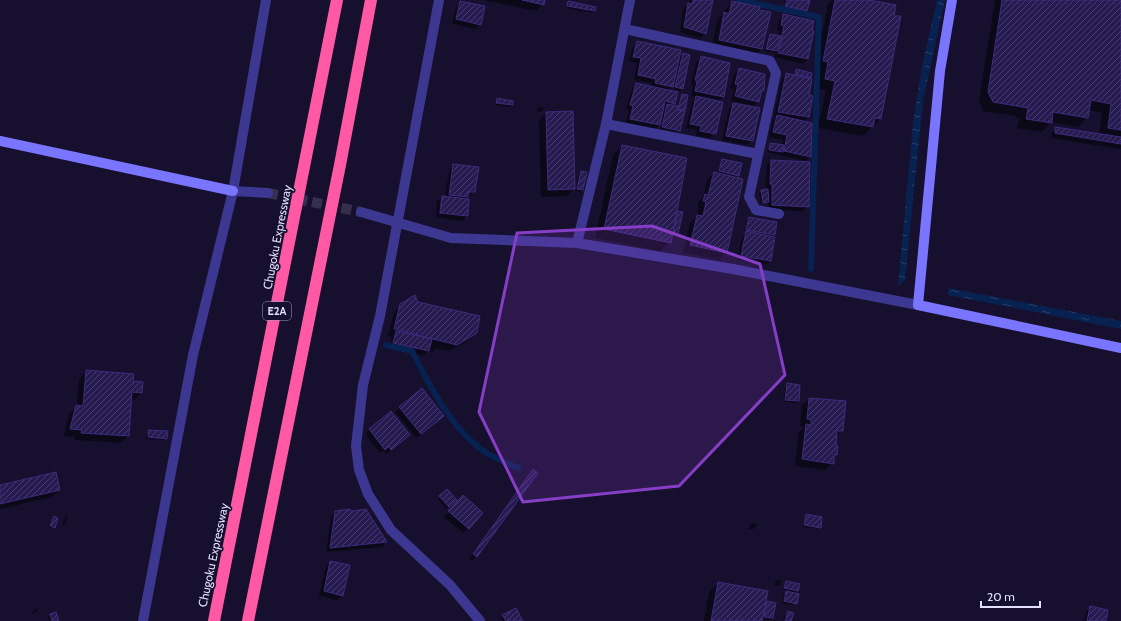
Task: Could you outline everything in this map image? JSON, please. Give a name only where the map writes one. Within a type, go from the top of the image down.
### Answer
[{"type":"highway","name":"Chugoku Expressway","points":[[214,621],[338,0]]},
{"type":"highway","name":"E2A","points":[[248,621],[340,165],[371,0]]},
{"type":"street","points":[[143,621],[193,355],[233,191],[266,0]]},
{"type":"street","points":[[439,0],[396,223],[380,316],[363,386],[356,446],[359,470],[368,494],[392,530],[450,585],[480,621]]},
{"type":"street","points":[[577,243],[606,124],[630,0]]},
{"type":"street","points":[[918,305],[940,70],[952,0]]},
{"type":"street","points":[[625,29],[770,61],[776,73],[749,197],[756,210],[779,214]]},
{"type":"street","points":[[606,124],[758,154]]},
{"type":"street","points":[[0,141],[233,191],[268,193]]},
{"type":"street","points":[[361,212],[451,238],[577,243],[733,270],[918,305],[1121,348]]},
{"type":"highlighted area","points":[[652,226],[760,264],[785,375],[679,486],[523,502],[479,412],[517,233]]},
{"type":"water","points":[[937,0],[945,0],[923,101],[905,280],[898,286],[913,123],[922,66]]},
{"type":"water","points":[[948,288],[1121,321],[1121,329],[948,295]]},
{"type":"building","points":[[522,0],[545,0],[544,5]]},
{"type":"building","points":[[693,0],[713,0],[706,34],[684,27],[688,3],[692,4]]},
{"type":"building","points":[[787,0],[810,0],[807,11],[785,6]]},
{"type":"building","points":[[835,0],[869,0],[896,5],[894,16],[901,16],[881,119],[875,118],[873,127],[827,119],[835,81],[825,79],[828,62],[823,61]]},
{"type":"building","points":[[1002,0],[1121,0],[1121,130],[1108,128],[1111,104],[1091,100],[1088,118],[1053,112],[1052,123],[1026,119],[1028,108],[993,102],[988,92]]},
{"type":"building","points":[[460,1],[485,6],[481,25],[456,19]]},
{"type":"building","points":[[568,1],[596,7],[595,11],[567,6]]},
{"type":"building","points":[[732,1],[760,7],[759,10],[771,12],[762,49],[719,40],[724,12],[729,14]]},
{"type":"building","points":[[783,14],[814,21],[812,31],[814,31],[808,59],[778,53],[784,26],[781,25]]},
{"type":"building","points":[[770,34],[781,36],[777,51],[766,49]]},
{"type":"building","points":[[637,41],[681,50],[673,87],[655,83],[656,79],[638,75],[641,58],[633,57]]},
{"type":"building","points":[[683,53],[690,55],[683,89],[675,87]]},
{"type":"building","points":[[701,56],[730,63],[724,97],[695,91],[697,81],[695,80]]},
{"type":"building","points":[[739,68],[765,74],[764,91],[762,90],[759,102],[735,96],[738,85],[735,84]]},
{"type":"building","points":[[796,69],[812,73],[811,78],[795,74]]},
{"type":"building","points":[[786,73],[812,79],[809,95],[813,96],[809,117],[778,112]]},
{"type":"building","points":[[636,83],[678,92],[675,104],[665,101],[660,125],[630,119],[633,106],[630,105]]},
{"type":"building","points":[[682,94],[688,95],[685,111],[678,109]]},
{"type":"building","points":[[696,96],[723,102],[716,134],[700,131],[701,126],[690,124]]},
{"type":"building","points":[[497,98],[513,101],[513,105],[496,103]]},
{"type":"building","points":[[733,103],[760,108],[753,141],[726,136]]},
{"type":"building","points":[[667,104],[678,106],[677,110],[685,111],[680,131],[662,127]]},
{"type":"building","points":[[573,111],[575,189],[548,190],[546,112]]},
{"type":"building","points":[[777,115],[812,123],[811,157],[784,151],[787,135],[773,132]]},
{"type":"building","points":[[1055,127],[1121,137],[1121,144],[1055,133]]},
{"type":"building","points":[[770,143],[784,145],[783,152],[769,150]]},
{"type":"building","points":[[622,145],[687,158],[671,243],[604,229]]},
{"type":"building","points":[[722,159],[742,163],[739,176],[719,171]]},
{"type":"building","points":[[771,160],[810,162],[809,207],[772,205],[772,184],[770,184]]},
{"type":"building","points":[[453,164],[479,167],[475,192],[469,192],[468,197],[449,195]]},
{"type":"building","points":[[581,171],[587,172],[583,190],[577,189]]},
{"type":"building","points":[[714,172],[743,179],[727,253],[690,245],[697,215],[703,216],[706,202],[703,201],[705,194],[708,195]]},
{"type":"building","points":[[768,189],[769,202],[763,203],[761,190]]},
{"type":"building","points":[[442,196],[469,199],[468,216],[440,213]]},
{"type":"building","points":[[678,211],[683,212],[678,234],[673,233]]},
{"type":"building","points":[[749,217],[777,222],[775,235],[746,230]]},
{"type":"building","points":[[746,231],[775,237],[771,261],[741,256]]},
{"type":"building","points":[[415,295],[418,302],[480,316],[477,333],[457,345],[394,329],[400,304]]},
{"type":"building","points":[[396,331],[432,339],[429,351],[393,343]]},
{"type":"building","points":[[86,370],[134,374],[133,381],[143,382],[142,393],[132,392],[129,436],[81,433],[82,430],[70,429],[76,405],[83,406]]},
{"type":"building","points":[[787,383],[800,385],[799,401],[785,400]]},
{"type":"building","points":[[422,388],[444,416],[421,434],[399,407]]},
{"type":"building","points":[[809,398],[846,401],[843,431],[837,431],[836,446],[838,446],[837,455],[834,455],[834,464],[802,459],[806,424],[811,425],[811,420],[807,419]]},
{"type":"building","points":[[391,411],[410,435],[391,450],[389,446],[385,450],[369,429]]},
{"type":"building","points":[[148,430],[168,431],[167,439],[148,437]]},
{"type":"building","points":[[533,469],[538,473],[477,557],[473,554]]},
{"type":"building","points":[[56,472],[60,490],[0,504],[0,485]]},
{"type":"building","points":[[447,489],[457,500],[449,507],[439,496]]},
{"type":"building","points":[[463,495],[483,513],[469,529],[448,511]]},
{"type":"building","points":[[350,509],[351,511],[366,509],[387,542],[330,548],[335,511]]},
{"type":"building","points":[[806,514],[822,517],[821,528],[804,525]]},
{"type":"building","points":[[54,516],[58,518],[55,528],[50,526]]},
{"type":"building","points":[[330,561],[350,565],[343,596],[324,591]]},
{"type":"building","points":[[786,581],[800,584],[798,591],[784,588]]},
{"type":"building","points":[[718,582],[768,591],[762,621],[711,621]]},
{"type":"building","points":[[786,591],[799,594],[797,604],[784,601]]},
{"type":"building","points":[[767,601],[776,603],[773,618],[764,617]]},
{"type":"building","points":[[1090,606],[1108,610],[1106,621],[1087,621]]},
{"type":"building","points":[[516,608],[523,621],[506,621],[502,615]]},
{"type":"building","points":[[788,611],[794,613],[791,621],[785,621]]},
{"type":"building","points":[[56,612],[59,621],[52,621],[50,614]]},
{"type":"waterway","points":[[739,0],[819,17],[811,269]]},
{"type":"waterway","points":[[386,345],[412,351],[444,409],[465,435],[490,455],[518,468]]},
{"type":"tunnel","points":[[268,193],[361,212]]}]
